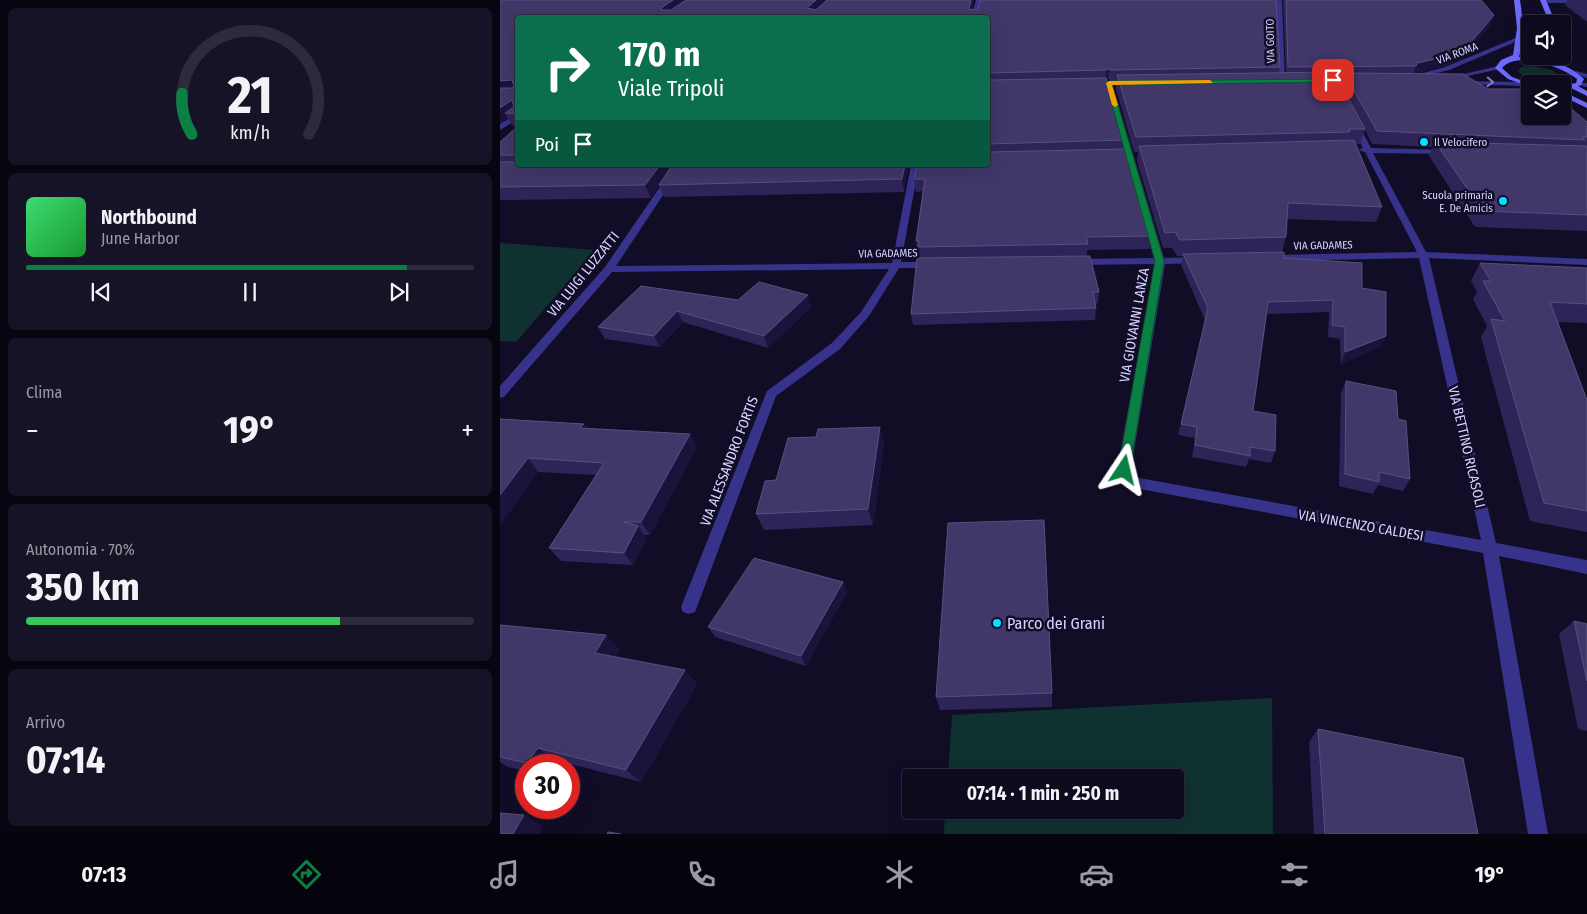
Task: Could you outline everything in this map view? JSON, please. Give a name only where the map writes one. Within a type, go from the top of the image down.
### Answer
[{"type":"main road","points":[[1508,61],[1516,56],[1519,44],[1520,18],[1517,0]]},
{"type":"main road","points":[[1543,0],[1549,15]]},
{"type":"main road","points":[[1521,82],[1510,78],[1498,68],[1502,62],[1524,60],[1570,68],[1581,79],[1576,85],[1571,86]]},
{"type":"main road","points":[[1576,85],[1587,94]]},
{"type":"main road","points":[[1571,98],[1587,106]]},
{"type":"street","points":[[975,15],[979,0]]},
{"type":"street","points":[[1543,0],[1587,1]]},
{"type":"street","points":[[1270,1],[1279,1]]},
{"type":"street","name":"VIA GOITO","points":[[1279,1],[1279,81],[1290,81]]},
{"type":"street","name":"VIA ROMA","points":[[1424,80],[1404,80],[1448,69],[1518,39]]},
{"type":"street","points":[[1448,79],[1498,68]]},
{"type":"street","points":[[1570,68],[1587,76]]},
{"type":"street","points":[[1424,80],[1448,79],[1521,84]]},
{"type":"street","points":[[1424,80],[1432,81]]},
{"type":"street","name":"VIA GIOVANNI LANZA","points":[[1109,83],[1160,261],[1124,470],[1135,484]]},
{"type":"street","points":[[1081,84],[1137,83]]},
{"type":"street","points":[[1576,85],[1587,85]]},
{"type":"street","name":"VIA BETTINO RICASOLI","points":[[1350,116],[1423,255],[1490,548],[1538,834]]},
{"type":"street","points":[[500,128],[515,117]]},
{"type":"street","points":[[1348,150],[1457,153]]},
{"type":"street","points":[[1119,156],[1138,156]]},
{"type":"street","name":"VIA LUIGI LUZZATTI","points":[[500,394],[609,269],[677,167]]},
{"type":"street","name":"VIA ALESSANDRO FORTIS","points":[[688,607],[771,394],[836,346],[865,314],[896,265],[915,167]]},
{"type":"street","name":"VIA GADAMES","points":[[1265,258],[1423,255],[1587,262]]},
{"type":"street","points":[[1062,262],[1208,260]]},
{"type":"street","name":"VIA GADAMES","points":[[609,269],[944,264]]},
{"type":"street","name":"VIA VINCENZO CALDESI","points":[[1135,484],[1587,567]]},
{"type":"green space","points":[[1533,66],[1552,70],[1558,75],[1524,75],[1518,71],[1521,67]]},
{"type":"green space","points":[[500,243],[596,250],[516,342],[500,341]]},
{"type":"green space","points":[[1272,698],[1273,834],[944,834],[945,819],[1184,819],[1184,769],[949,769],[952,715]]},
{"type":"building","points":[[500,0],[673,0],[661,8],[663,10],[671,10],[686,0],[816,0],[807,8],[816,10],[827,0],[971,0],[969,9],[978,10],[980,0],[1276,0],[1280,67],[1109,69],[990,73],[990,15],[515,15],[515,114],[505,113],[514,107],[512,100],[500,108],[500,88],[512,88],[514,86],[512,80],[500,81]]},
{"type":"building","points":[[1286,0],[1481,0],[1494,15],[1466,48],[1449,56],[1417,63],[1416,66],[1288,67]]},
{"type":"building","points":[[1334,72],[1365,129],[1349,129],[1350,132],[1136,137],[1117,75]]},
{"type":"building","points":[[1344,73],[1463,74],[1488,89],[1521,89],[1521,125],[1571,125],[1571,109],[1587,122],[1587,137],[1582,137],[1585,140],[1377,131]]},
{"type":"building","points":[[1106,78],[1124,140],[990,144],[990,80]]},
{"type":"building","points":[[515,129],[515,155],[500,155],[500,142]]},
{"type":"building","points":[[1354,140],[1382,207],[1288,203],[1286,237],[1180,240],[1175,232],[1165,233],[1139,146]]},
{"type":"building","points":[[1435,142],[1587,146],[1587,215],[1483,211]]},
{"type":"building","points":[[1127,149],[1151,236],[1086,237],[1088,244],[918,247],[919,241],[916,241],[925,179],[914,179],[917,167],[990,167],[990,152]]},
{"type":"building","points":[[500,162],[515,162],[515,167],[658,167],[645,185],[500,187]]},
{"type":"building","points":[[671,167],[905,167],[902,179],[659,185]]},
{"type":"building","points":[[1284,252],[1284,258],[1362,263],[1362,288],[1386,292],[1386,336],[1345,352],[1345,327],[1332,325],[1333,300],[1268,302],[1253,411],[1276,415],[1275,451],[1250,447],[1250,456],[1195,445],[1197,427],[1181,424],[1208,308],[1183,254]]},
{"type":"building","points":[[1090,256],[1099,292],[1093,292],[1096,308],[911,314],[917,258]]},
{"type":"building","points":[[1480,263],[1587,268],[1587,304],[1550,302],[1587,400],[1587,511],[1544,503],[1491,319],[1505,321],[1483,281],[1491,281]]},
{"type":"building","points":[[759,282],[808,295],[764,336],[677,311],[654,336],[598,327],[641,286],[738,300]]},
{"type":"building","points":[[1346,381],[1396,391],[1398,419],[1406,421],[1410,479],[1379,472],[1379,482],[1345,474]]},
{"type":"building","points":[[500,419],[584,424],[580,428],[690,434],[641,522],[624,522],[638,526],[624,553],[549,548],[604,463],[528,458],[500,495]]},
{"type":"building","points":[[880,427],[868,509],[756,514],[765,481],[776,480],[788,438],[816,437],[818,429]]},
{"type":"building","name":"Parco dei Grani","points":[[1044,520],[1052,693],[936,697],[948,523]]},
{"type":"building","points":[[754,558],[843,582],[801,656],[708,627]]},
{"type":"building","points":[[1574,621],[1587,624],[1587,681]]},
{"type":"building","points":[[500,625],[606,635],[595,653],[685,670],[626,770],[580,758],[580,754],[562,754],[538,748],[534,754],[515,754],[515,760],[500,757]]},
{"type":"building","points":[[1318,729],[1463,758],[1478,834],[1325,834]]},
{"type":"building","points":[[500,813],[515,814],[515,819],[522,819],[513,834],[500,834]]},
{"type":"slow traffic","points":[[1115,105],[1109,83],[1210,81]]},
{"type":"place","name":"Il Velocifero","points":[[1424,142]]},
{"type":"place","name":"Scuola primaria E. De Amicis","points":[[1503,201]]},
{"type":"place","name":"Parco dei Grani","points":[[997,623]]},
{"type":"route","points":[[1124,470],[1160,261],[1109,83],[1333,80]]}]
